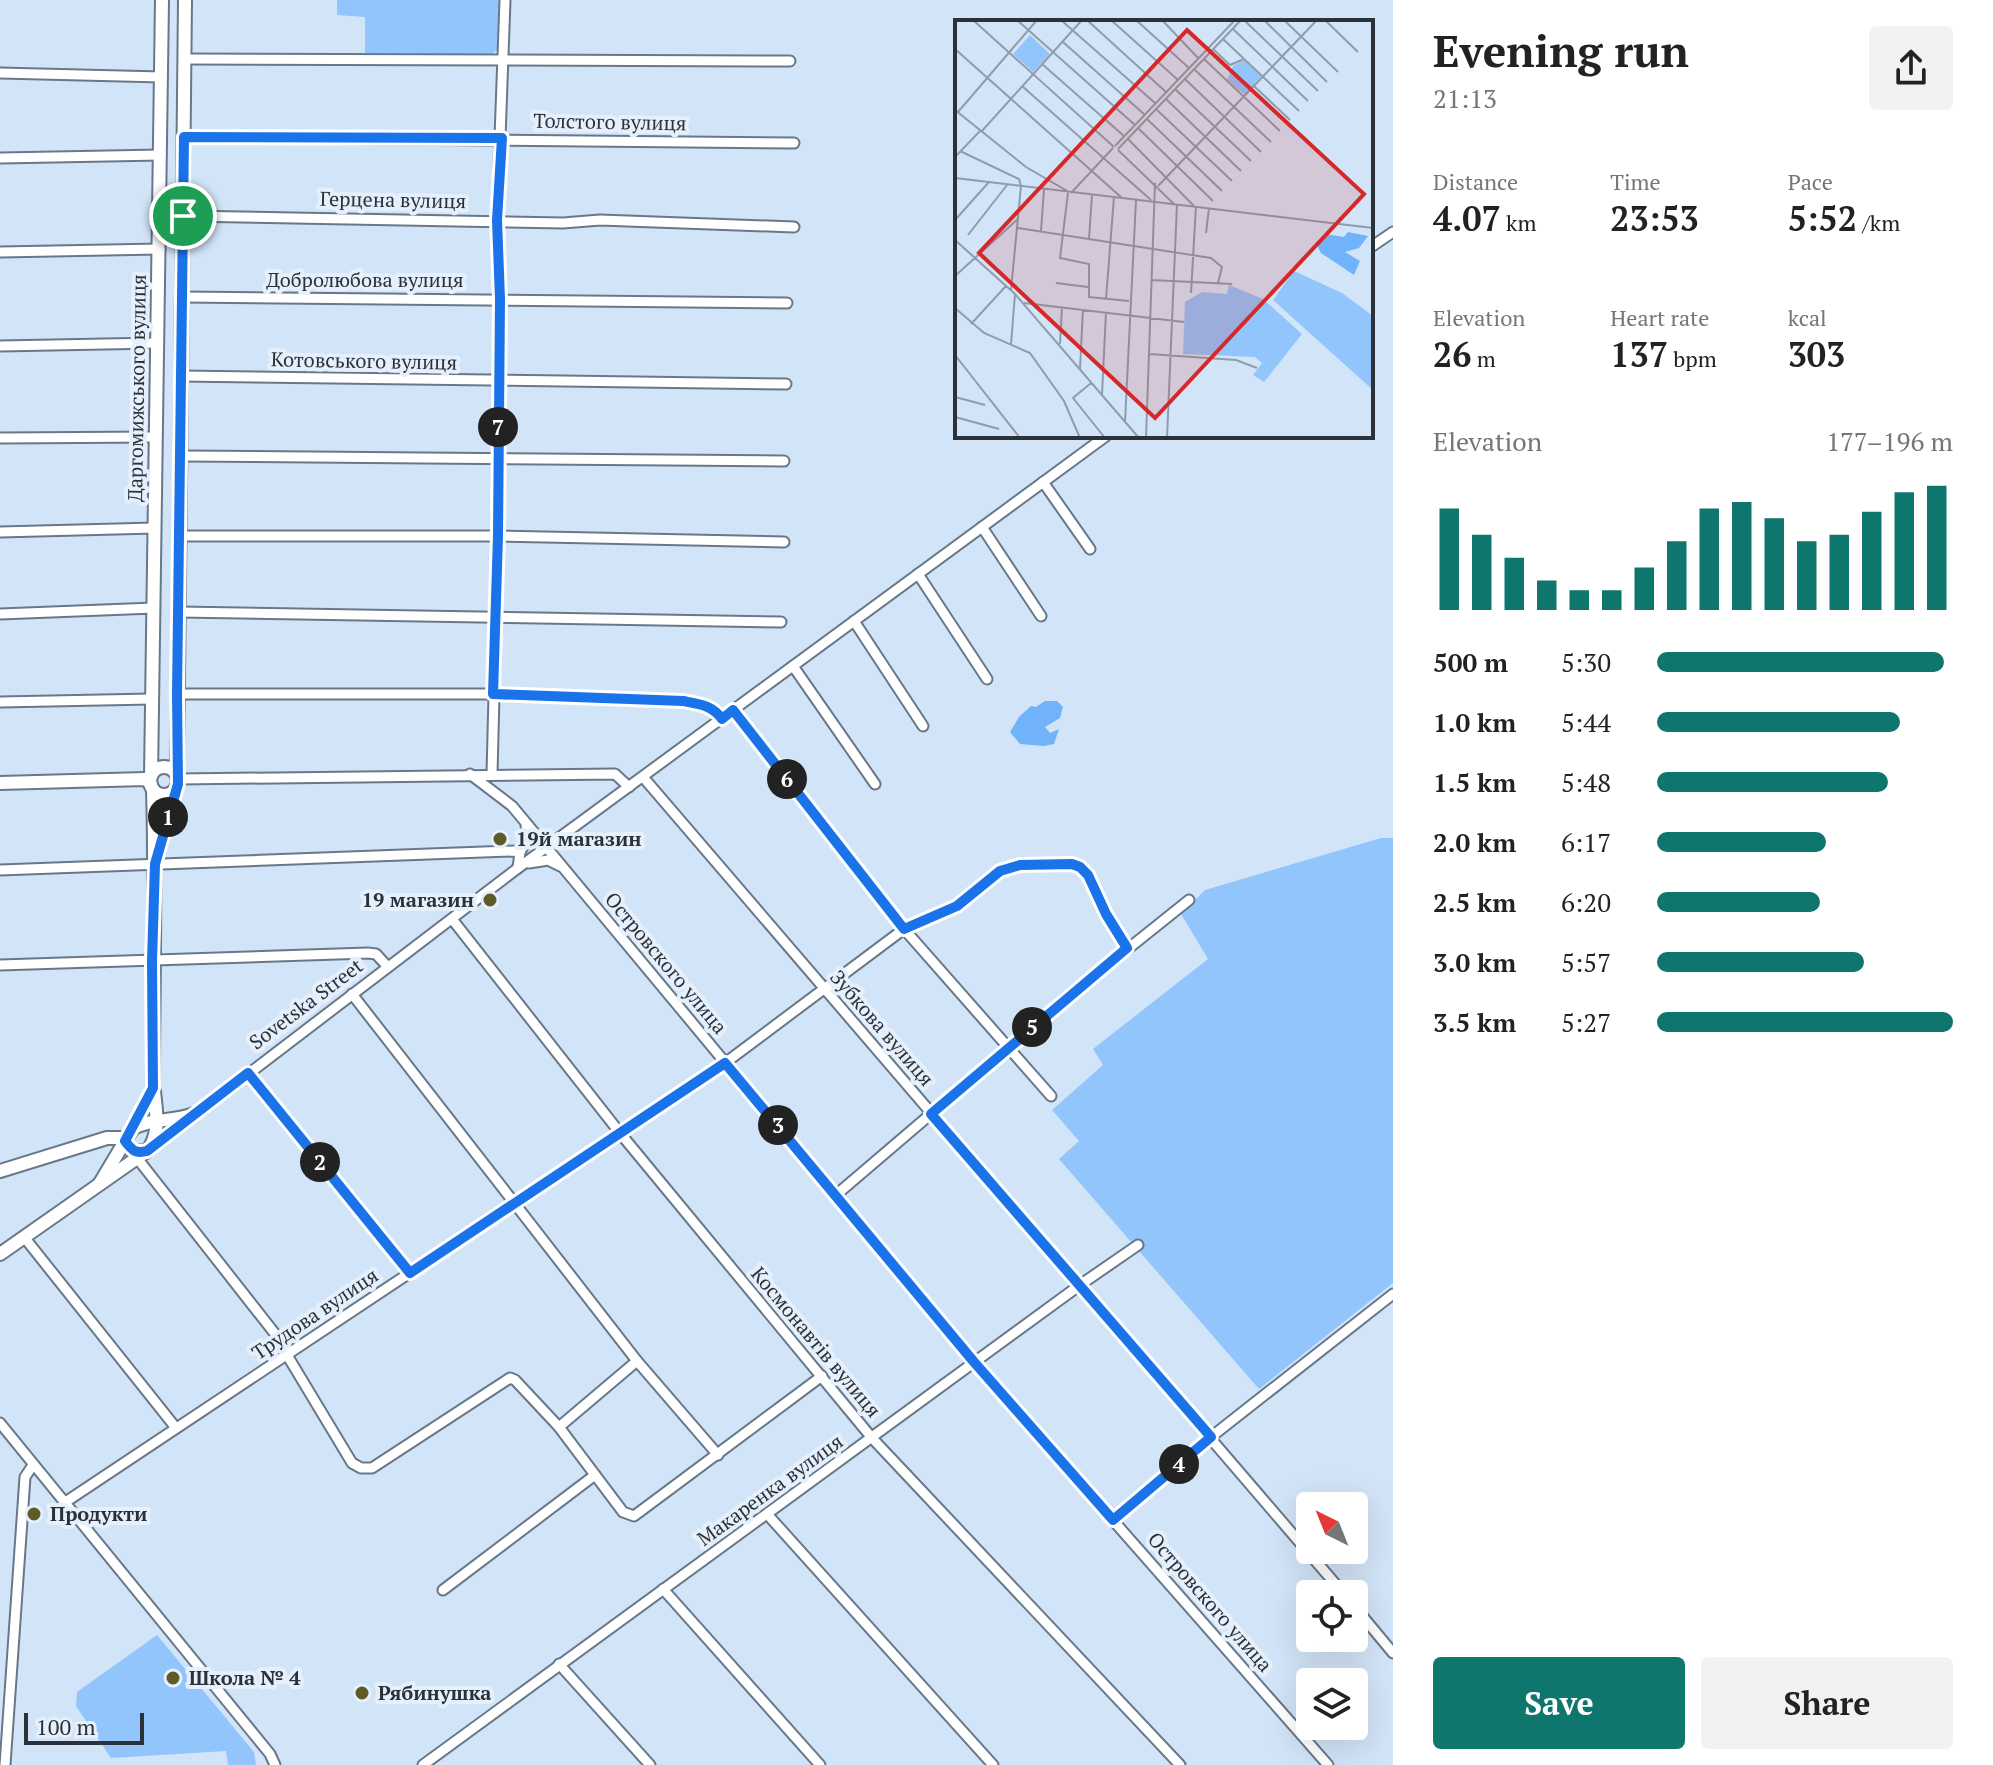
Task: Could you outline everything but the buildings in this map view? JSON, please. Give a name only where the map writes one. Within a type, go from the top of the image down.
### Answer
[{"type":"street","name":"Даргомижського вулиця","points":[[155,864],[151,783],[162,0]]},
{"type":"street","points":[[142,1155],[155,1139],[157,1122],[153,1088],[152,961],[155,864],[177,781],[185,0]]},
{"type":"street","points":[[492,774],[498,536],[500,299],[497,220],[505,0]]},
{"type":"street","points":[[186,59],[790,61]]},
{"type":"street","points":[[0,73],[162,77]]},
{"type":"street","name":"Толстого вулиця","points":[[184,137],[794,143]]},
{"type":"street","points":[[0,158],[161,155]]},
{"type":"street","name":"Герцена вулиця","points":[[183,216],[563,223],[600,220],[794,227]]},
{"type":"street","points":[[1373,246],[1393,232]]},
{"type":"street","points":[[0,252],[160,249]]},
{"type":"street","name":"Добролюбова вулиця","points":[[182,297],[787,303]]},
{"type":"street","points":[[0,346],[158,343]]},
{"type":"street","name":"Котовського вулиця","points":[[180,376],[786,384]]},
{"type":"street","points":[[0,438],[156,437]]},
{"type":"street","name":"Sovetska Street","points":[[0,1254],[142,1155],[518,868],[1103,438]]},
{"type":"street","points":[[181,456],[784,461]]},
{"type":"street","points":[[1043,482],[1090,549]]},
{"type":"street","points":[[982,527],[1041,616]]},
{"type":"street","points":[[0,532],[155,528]]},
{"type":"street","points":[[181,536],[498,536],[784,542]]},
{"type":"street","points":[[918,574],[987,679]]},
{"type":"street","points":[[0,614],[154,608]]},
{"type":"street","points":[[179,612],[781,622]]},
{"type":"street","points":[[854,621],[923,726]]},
{"type":"street","points":[[793,666],[875,784]]},
{"type":"street","points":[[177,694],[493,694],[683,701],[705,705],[722,719]]},
{"type":"street","points":[[0,702],[152,699]]},
{"type":"street","points":[[733,710],[904,929],[1051,1096]]},
{"type":"street","points":[[151,783],[155,770],[163,767],[172,768],[177,781]]},
{"type":"street","name":"Островского улица","points":[[470,774],[499,794],[525,821],[974,1362],[1328,1765]]},
{"type":"street","points":[[0,783],[145,779],[165,795],[177,781],[615,774],[621,776],[629,787]]},
{"type":"street","name":"Зубкова вулиця","points":[[643,777],[1332,1580]]},
{"type":"street","points":[[525,821],[529,836],[520,852],[518,868],[548,860],[568,873]]},
{"type":"street","points":[[0,870],[520,852]]},
{"type":"street","name":"Трудова вулиця","points":[[64,1503],[725,1063],[904,929],[957,906],[1000,871],[1020,865],[1072,864],[1080,867],[1088,875],[1106,914],[1127,948]]},
{"type":"street","points":[[836,1195],[1008,1047],[1189,900]]},
{"type":"street","name":"Космонавтів вулиця","points":[[452,919],[620,1133],[872,1438],[1180,1765]]},
{"type":"street","points":[[0,965],[368,953],[376,954],[388,967]]},
{"type":"street","points":[[352,994],[637,1361],[718,1455]]},
{"type":"street","points":[[248,1073],[410,1273]]},
{"type":"street","points":[[100,1183],[153,1088]]},
{"type":"street","points":[[0,1171],[86,1143],[128,1135],[139,1125],[173,1121],[194,1114]]},
{"type":"street","points":[[128,1135],[134,1152],[142,1155],[283,1344],[352,1463],[361,1468],[372,1468],[510,1378],[559,1427],[623,1512],[634,1516],[822,1376]]},
{"type":"street","points":[[24,1237],[176,1428]]},
{"type":"street","name":"Макаренка вулиця","points":[[423,1765],[1138,1245]]},
{"type":"street","points":[[1113,1520],[1211,1437],[1393,1294]]},
{"type":"street","points":[[559,1427],[637,1361]]},
{"type":"street","points":[[0,1423],[270,1754],[275,1765]]},
{"type":"street","points":[[5,1765],[25,1477],[33,1465]]},
{"type":"street","points":[[443,1590],[595,1475]]},
{"type":"street","points":[[767,1514],[993,1765]]},
{"type":"street","points":[[663,1589],[820,1765]]},
{"type":"street","points":[[1368,1623],[1393,1653]]},
{"type":"street","points":[[559,1664],[650,1765]]},
{"type":"shaded area","points":[[337,0],[499,0],[499,48],[491,55],[365,53],[365,17],[337,15]]},
{"type":"shaded area","points":[[1045,701],[1057,701],[1063,707],[1060,718],[1045,727],[1050,733],[1059,729],[1054,744],[1020,744],[1010,732],[1019,717],[1031,706],[1036,707]]},
{"type":"shaded area","points":[[1381,838],[1393,838],[1393,1283],[1259,1389],[1059,1159],[1079,1141],[1052,1110],[1103,1065],[1093,1049],[1208,959],[1181,914],[1205,890]]},
{"type":"shaded area","points":[[157,1635],[254,1752],[256,1765],[228,1765],[226,1751],[111,1758],[76,1706],[77,1692]]},
{"type":"place","name":"19й магазин","points":[[500,839]]},
{"type":"place","name":"19 магазин","points":[[490,900]]},
{"type":"place","name":"Продукти","points":[[34,1514]]},
{"type":"place","name":"Школа № 4","points":[[173,1678]]},
{"type":"place","name":"Рябинушка","points":[[362,1693]]},
{"type":"route","points":[[184,137],[502,138],[497,220],[500,299],[498,536],[493,694],[683,701],[705,705],[722,719],[733,710],[904,929],[957,906],[1000,871],[1020,865],[1072,864],[1088,875],[1106,914],[1127,948],[931,1114],[1211,1437],[1113,1520],[974,1362],[725,1063],[410,1273],[248,1073],[147,1151],[134,1152],[129,1148],[125,1141],[153,1088],[155,864],[179,779],[177,694],[183,216],[184,137]]}]
